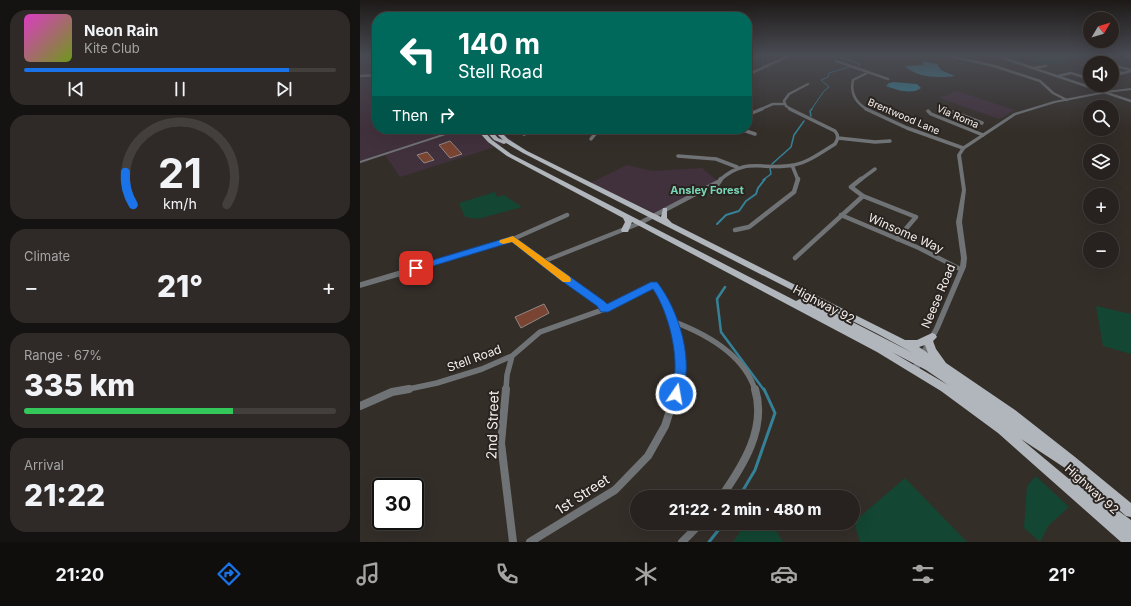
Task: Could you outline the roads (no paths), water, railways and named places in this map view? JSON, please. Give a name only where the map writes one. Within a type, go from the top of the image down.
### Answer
[{"type":"main road","name":"Highway 92","points":[[484,134],[492,143],[509,155],[781,297],[919,361],[946,368],[1012,413],[1131,511]]},
{"type":"main road","points":[[492,134],[498,140],[514,145]]},
{"type":"main road","name":"Highway 92","points":[[500,134],[514,145],[903,343],[919,361],[1048,468],[1131,542]]},
{"type":"main road","points":[[665,209],[664,218],[669,224]]},
{"type":"main road","points":[[625,230],[629,222],[626,216]]},
{"type":"main road","points":[[903,343],[918,344],[931,339],[932,351],[946,368]]},
{"type":"main road","points":[[919,361],[974,396],[1060,458],[1090,476]]},
{"type":"main road","points":[[1048,468],[1104,506],[1131,528]]},
{"type":"street","name":"Brentwood Lane","points":[[853,80],[853,89],[858,104],[870,111],[963,148]]},
{"type":"street","points":[[1039,80],[1044,82],[1052,93],[1067,100]]},
{"type":"street","points":[[1072,80],[1081,83]]},
{"type":"street","points":[[785,104],[784,101],[790,94],[808,84]]},
{"type":"street","points":[[1119,90],[1131,89]]},
{"type":"street","points":[[963,148],[1015,114],[1067,100],[1106,92],[1131,101]]},
{"type":"street","points":[[542,262],[640,223],[718,182],[737,168],[752,164],[781,167],[792,166],[805,161],[835,144],[838,138],[835,131],[790,109],[785,104],[773,104],[752,113]]},
{"type":"street","name":"Via Roma","points":[[928,110],[931,114],[982,135]]},
{"type":"street","points":[[953,112],[982,123]]},
{"type":"street","points":[[957,124],[969,118]]},
{"type":"street","points":[[360,162],[447,134]]},
{"type":"street","points":[[591,139],[595,134]]},
{"type":"street","points":[[838,138],[875,142],[890,141]]},
{"type":"street","name":"Neese Road","points":[[919,361],[931,339],[962,270],[964,258],[959,216],[964,190],[959,155],[963,148]]},
{"type":"street","points":[[678,156],[722,161],[737,168]]},
{"type":"street","points":[[735,230],[749,227],[794,192],[799,185],[799,178],[792,166]]},
{"type":"street","points":[[875,169],[851,187],[863,196],[916,217],[897,239]]},
{"type":"street","points":[[711,194],[718,182]]},
{"type":"street","points":[[795,258],[863,196]]},
{"type":"street","points":[[360,285],[513,239],[567,215]]},
{"type":"street","name":"Winsome Way","points":[[841,215],[897,239],[962,270]]},
{"type":"street","points":[[513,239],[542,262],[601,303],[605,309]]},
{"type":"street","name":"Stell Road","points":[[360,406],[392,392],[460,377],[512,356],[540,332],[605,309],[654,284]]},
{"type":"street","name":"1st Street","points":[[530,542],[614,490],[648,456],[665,426],[676,394],[681,371],[679,342],[660,293],[654,284]]},
{"type":"street","points":[[672,321],[691,327],[729,352],[745,370],[758,393],[759,418],[748,454],[726,490]]},
{"type":"street","name":"2nd Street","points":[[512,356],[507,375],[501,444],[513,542]]},
{"type":"street","points":[[682,542],[694,530]]},
{"type":"water","points":[[889,83],[917,84],[921,88],[909,91],[886,86]]},
{"type":"waterway","points":[[811,110],[824,91],[829,87],[821,80]]},
{"type":"waterway","points":[[811,110],[811,116]]},
{"type":"waterway","points":[[772,164],[791,147],[794,135],[804,121]]},
{"type":"waterway","points":[[763,180],[771,174],[770,168]]},
{"type":"waterway","points":[[717,224],[726,215],[739,211],[746,201],[756,194],[758,188],[765,179]]},
{"type":"waterway","points":[[725,287],[717,299],[721,332],[764,390]]},
{"type":"waterway","points":[[743,490],[755,470],[775,413],[764,389]]},
{"type":"waterway","points":[[709,542],[718,530]]},
{"type":"district","name":"Ansley Forest","points":[[707,190]]}]
